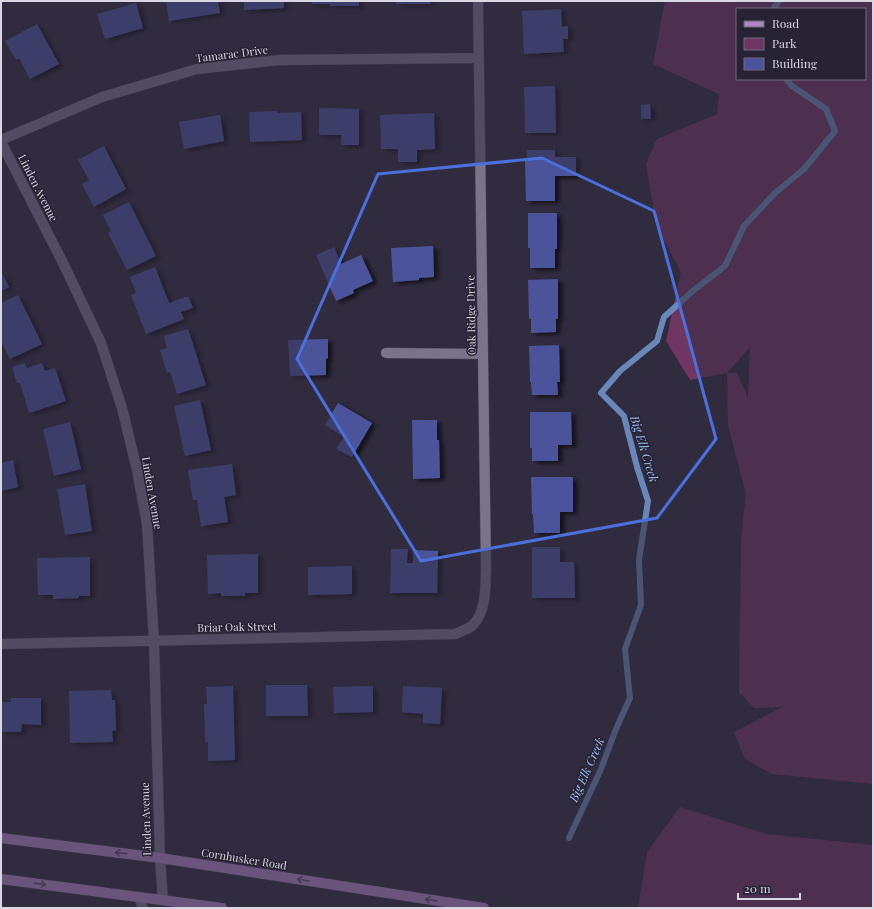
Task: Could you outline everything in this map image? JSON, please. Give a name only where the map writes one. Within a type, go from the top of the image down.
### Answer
[{"type":"main road","name":"Cornhusker Road","points":[[1,838],[160,858],[484,908]]},
{"type":"main road","points":[[1,879],[139,896],[193,906],[222,908]]},
{"type":"street","name":"Oak Ridge Drive","points":[[471,626],[482,611],[485,598],[486,569],[478,1]]},
{"type":"street","name":"Tamarac Drive","points":[[1,141],[102,96],[197,70],[280,60],[479,58]]},
{"type":"street","name":"Linden Avenue","points":[[1,141],[101,343],[122,408],[137,470],[147,524],[154,642],[160,858],[163,900]]},
{"type":"street","points":[[386,353],[483,354]]},
{"type":"street","name":"Briar Oak Street","points":[[1,644],[154,642],[455,634],[471,626]]},
{"type":"street","points":[[139,896],[143,908]]},
{"type":"highlighted area","points":[[542,158],[654,211],[716,439],[657,518],[421,561],[297,359],[378,174]]},
{"type":"green space","points":[[665,1],[873,1],[873,784],[772,774],[745,759],[734,732],[782,707],[754,708],[739,692],[741,540],[746,494],[728,425],[727,373],[690,380],[666,341],[681,272],[656,224],[646,164],[657,139],[717,114],[719,94],[653,64]],"holes":[[[750,347],[748,398],[737,373],[727,373]]]},
{"type":"green space","points":[[680,807],[766,834],[873,845],[873,908],[638,908],[647,852]]},
{"type":"building","points":[[166,1],[218,1],[220,13],[169,21]]},
{"type":"building","points":[[244,1],[284,1],[284,8],[244,10]]},
{"type":"building","points":[[312,1],[359,1],[359,6],[330,6],[330,4],[312,4]]},
{"type":"building","points":[[396,1],[431,1],[431,4],[396,4]]},
{"type":"building","points":[[136,3],[143,28],[105,39],[97,14]]},
{"type":"building","points":[[561,9],[562,27],[568,26],[568,39],[563,39],[564,52],[524,54],[522,11]]},
{"type":"building","points":[[37,24],[59,64],[30,79],[19,58],[16,60],[5,41]]},
{"type":"building","points":[[555,86],[556,133],[525,133],[524,87]]},
{"type":"building","points":[[650,104],[651,119],[641,119],[641,105]]},
{"type":"building","points":[[319,108],[359,109],[359,145],[341,145],[341,135],[319,135]]},
{"type":"building","points":[[277,111],[277,113],[301,112],[302,140],[250,142],[249,112]]},
{"type":"building","points":[[434,113],[435,149],[417,150],[417,162],[398,162],[398,149],[381,149],[380,115]]},
{"type":"building","points":[[220,115],[224,141],[184,149],[179,122]]},
{"type":"building","points":[[104,146],[126,189],[94,207],[82,184],[89,180],[78,160]]},
{"type":"building","points":[[527,150],[555,150],[555,157],[576,157],[576,176],[555,176],[555,201],[526,201],[525,161],[527,161]]},
{"type":"building","points":[[129,202],[156,256],[127,270],[108,233],[111,231],[103,215]]},
{"type":"building","points":[[528,213],[557,213],[557,249],[555,249],[555,268],[530,268],[530,248],[528,248]]},
{"type":"building","points":[[433,246],[434,277],[393,282],[391,248]]},
{"type":"building","points":[[334,247],[341,264],[361,255],[373,281],[353,290],[354,293],[336,301],[316,255]]},
{"type":"building","points":[[155,267],[169,303],[188,296],[193,308],[181,312],[184,319],[146,334],[131,295],[136,293],[130,277]]},
{"type":"building","points":[[1,271],[9,287],[1,291]]},
{"type":"building","points":[[558,279],[558,319],[556,319],[556,332],[531,333],[531,319],[529,319],[528,280]]},
{"type":"building","points":[[18,295],[42,344],[10,359],[1,341],[1,303]]},
{"type":"building","points":[[188,329],[206,385],[177,394],[170,372],[167,373],[160,350],[167,348],[164,336]]},
{"type":"building","points":[[328,339],[326,375],[290,376],[288,340]]},
{"type":"building","points":[[559,345],[560,382],[557,382],[558,395],[532,395],[530,382],[529,346]]},
{"type":"building","points":[[25,363],[27,368],[42,363],[45,371],[55,368],[66,401],[29,413],[20,383],[17,383],[12,367]]},
{"type":"building","points":[[200,400],[211,450],[185,456],[174,406]]},
{"type":"building","points":[[338,403],[372,423],[352,457],[336,449],[344,437],[325,425]]},
{"type":"building","points":[[530,412],[571,412],[572,445],[558,445],[558,461],[532,461],[532,448],[530,448]]},
{"type":"building","points":[[412,420],[437,420],[440,478],[413,479]]},
{"type":"building","points":[[70,422],[81,469],[54,476],[43,429]]},
{"type":"building","points":[[13,460],[18,487],[1,491],[1,463]]},
{"type":"building","points":[[232,464],[236,495],[224,497],[228,522],[201,526],[197,500],[193,500],[188,470]]},
{"type":"building","points":[[531,477],[573,477],[573,512],[560,512],[560,533],[534,533]]},
{"type":"building","points":[[85,484],[92,531],[65,535],[57,489]]},
{"type":"building","points":[[532,547],[560,547],[560,562],[574,562],[575,598],[532,598]]},
{"type":"building","points":[[391,549],[408,549],[407,563],[413,563],[413,550],[438,551],[437,593],[390,593]]},
{"type":"building","points":[[258,554],[258,593],[245,593],[245,596],[221,596],[221,593],[208,594],[207,555]]},
{"type":"building","points":[[90,557],[90,596],[53,599],[53,595],[38,595],[37,558]]},
{"type":"building","points":[[352,566],[352,594],[308,595],[308,567]]},
{"type":"building","points":[[266,685],[307,685],[308,716],[266,716]]},
{"type":"building","points":[[233,686],[235,760],[208,761],[208,742],[205,742],[204,704],[207,704],[206,687]]},
{"type":"building","points":[[373,686],[373,712],[334,713],[333,687]]},
{"type":"building","points":[[403,686],[442,688],[440,724],[423,723],[423,714],[402,712]]},
{"type":"building","points":[[111,690],[112,700],[115,700],[116,730],[112,731],[113,742],[70,743],[69,691]]},
{"type":"building","points":[[11,698],[41,698],[41,725],[22,724],[21,732],[1,732],[1,702],[11,702]]},
{"type":"waterway","name":"Big Elk Creek","points":[[774,8],[779,1]]},
{"type":"waterway","name":"Big Elk Creek","points":[[569,838],[601,769],[616,729],[630,698],[625,649],[641,605],[639,560],[648,501],[637,467],[624,416],[601,393],[620,371],[657,341],[664,317],[694,290],[725,266],[744,226],[775,193],[804,169],[835,131],[826,109],[792,86],[787,80]]}]
